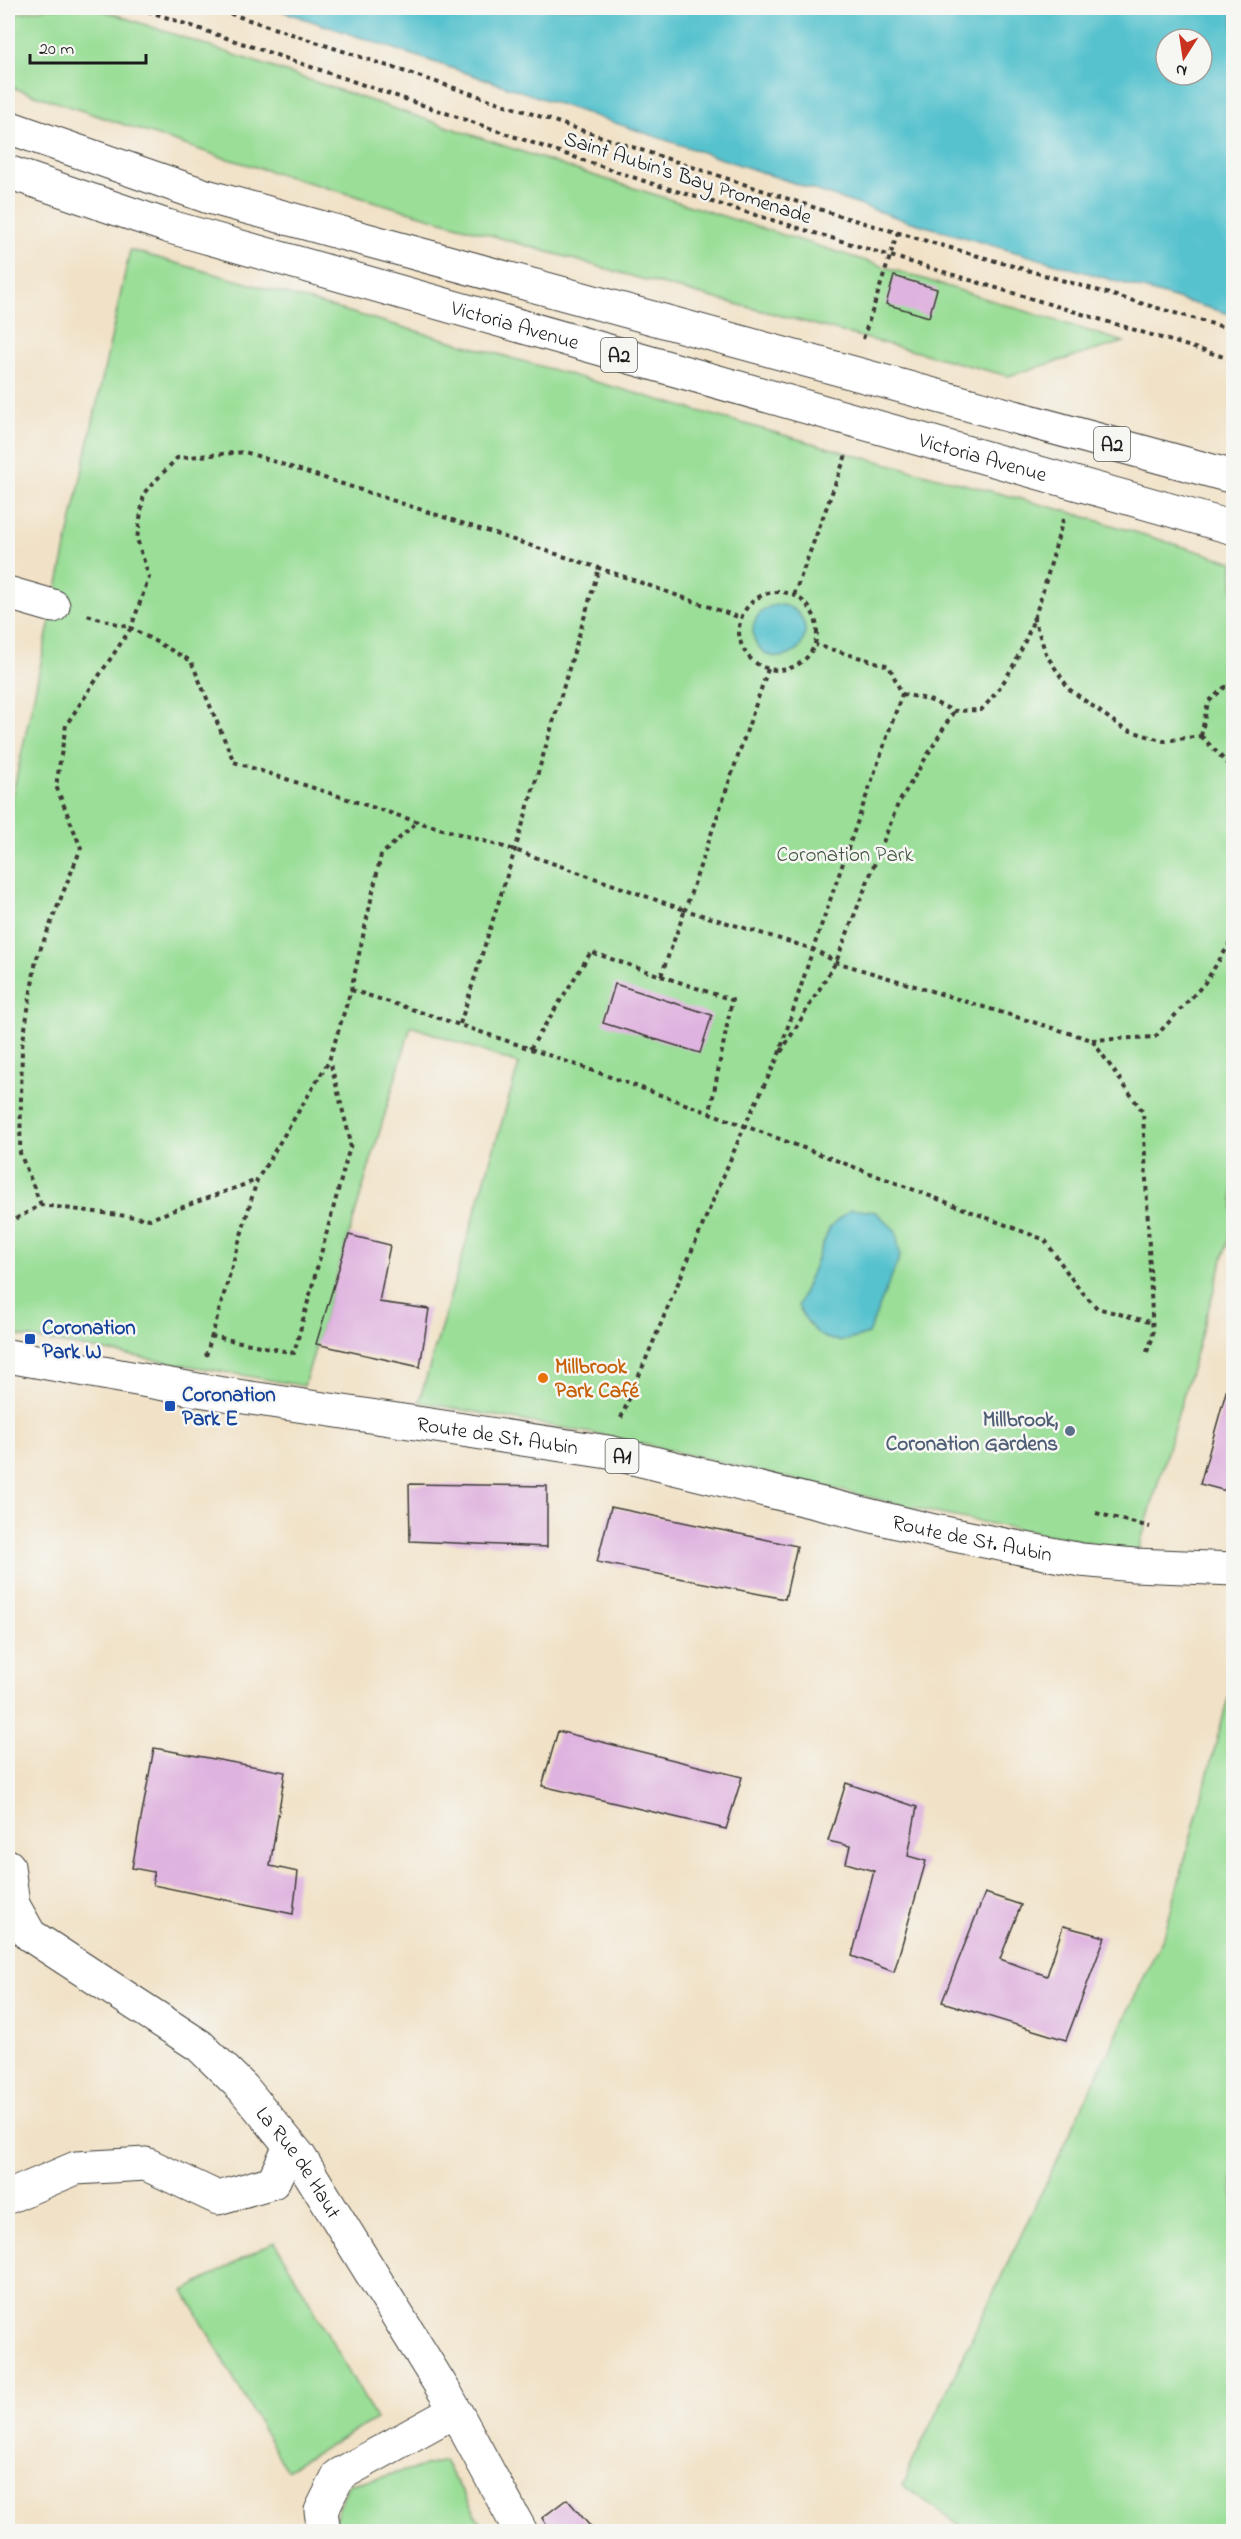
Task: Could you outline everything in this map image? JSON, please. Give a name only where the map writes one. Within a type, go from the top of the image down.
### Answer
[{"type":"main road","name":"Victoria Avenue","points":[[8,127],[206,196],[1233,477]]},
{"type":"main road","name":"Victoria Avenue","points":[[8,172],[167,226],[1233,528]]},
{"type":"main road","points":[[8,593],[53,606]]},
{"type":"main road","name":"Route de St. Aubin","points":[[8,1356],[198,1390],[608,1452],[934,1531],[1082,1560],[1134,1565],[1233,1569]]},
{"type":"main road","name":"La Rue de Haut","points":[[8,1866],[13,1905],[30,1935],[200,2046],[243,2088],[299,2156],[455,2411],[521,2532]]},
{"type":"main road","points":[[8,2196],[76,2168],[146,2164],[218,2198],[273,2182],[290,2146]]},
{"type":"main road","points":[[324,2532],[321,2511],[339,2475],[455,2411]]},
{"type":"path","name":"Saint Aubin's Bay Promenade","points":[[139,8],[650,183],[1233,360]]},
{"type":"path","points":[[213,8],[840,216],[1233,330]]},
{"type":"path","points":[[851,374],[898,232]]},
{"type":"path","points":[[41,1205],[20,1153],[22,1047],[36,960],[81,848],[56,786],[66,725],[131,628],[149,577],[137,539],[144,493],[177,458],[245,452],[599,568],[741,618]]},
{"type":"path","points":[[794,595],[847,453]]},
{"type":"path","points":[[902,694],[927,699],[954,711],[981,710],[998,693],[1018,659],[1033,617],[1066,511],[1068,480]]},
{"type":"path","points":[[460,1024],[515,850],[599,568]]},
{"type":"path","points":[[768,592],[794,595],[805,602],[814,613],[817,621],[816,645],[807,659],[794,668],[782,672],[768,669],[755,663],[742,647],[739,638],[741,618],[751,603],[762,594],[768,592]]},
{"type":"path","points":[[53,606],[131,628],[191,661],[234,762],[418,822],[515,850],[685,910],[813,949],[836,962],[1092,1040],[1155,1037],[1204,984],[1233,937]]},
{"type":"path","points":[[1033,617],[1047,656],[1070,689],[1124,729],[1164,741],[1201,736]]},
{"type":"path","points":[[778,1057],[902,694],[889,666],[816,645]]},
{"type":"path","points":[[661,976],[768,669]]},
{"type":"path","points":[[1201,736],[1208,702],[1225,687],[1233,688]]},
{"type":"path","points":[[608,1452],[745,1125],[778,1057],[836,962],[898,804],[954,711]]},
{"type":"path","points":[[1201,736],[1233,770]]},
{"type":"path","points":[[198,1390],[211,1336],[257,1180],[329,1060],[351,990],[381,855],[418,822]]},
{"type":"path","points":[[530,1049],[591,952],[732,1000],[710,1112]]},
{"type":"path","points":[[351,990],[460,1024],[710,1112],[1045,1240],[1076,1285],[1097,1308],[1153,1323]]},
{"type":"path","points":[[1092,1040],[1143,1112],[1153,1323],[1153,1337],[1146,1354]]},
{"type":"path","points":[[211,1336],[294,1353],[351,1143],[329,1060]]},
{"type":"path","points":[[8,1223],[41,1205],[150,1219],[257,1180]]},
{"type":"green space","points":[[48,8],[96,8],[570,168],[1124,342],[1008,376],[638,278],[221,157],[8,86],[8,15]]},
{"type":"green space","name":"Coronation Park","points":[[130,250],[847,453],[1066,511],[1233,562],[1233,1224],[1138,1552],[940,1514],[613,1437],[419,1402],[519,1064],[411,1026],[304,1386],[8,1334],[8,816]]},
{"type":"green space","points":[[1233,1680],[1233,2531],[969,2531],[902,2485],[1165,1933]]},
{"type":"green space","points":[[275,2241],[376,2419],[286,2470],[184,2291]]},
{"type":"green space","points":[[444,2461],[486,2531],[337,2531],[335,2519],[348,2485]]},
{"type":"water","points":[[273,8],[1233,8],[1233,315],[901,219]]},
{"type":"water","points":[[774,605],[784,605],[798,612],[805,631],[798,650],[784,657],[774,657],[764,653],[757,646],[753,636],[753,626],[757,616],[764,609]]},
{"type":"water","points":[[851,1209],[876,1212],[896,1231],[900,1256],[868,1334],[835,1340],[826,1338],[811,1327],[798,1306],[830,1227]]},
{"type":"building","points":[[894,276],[937,289],[929,317],[886,304]]},
{"type":"building","points":[[615,984],[712,1015],[700,1053],[603,1023]]},
{"type":"building","points":[[349,1235],[390,1245],[379,1302],[429,1309],[420,1367],[316,1344]]},
{"type":"building","points":[[1234,1367],[1234,1493],[1200,1484]]},
{"type":"building","points":[[409,1484],[547,1486],[547,1547],[410,1541]]},
{"type":"building","points":[[611,1507],[797,1546],[785,1599],[597,1562]]},
{"type":"building","points":[[558,1731],[742,1777],[726,1829],[542,1786]]},
{"type":"building","points":[[154,1748],[285,1772],[270,1866],[298,1872],[293,1914],[153,1885],[154,1872],[132,1868]]},
{"type":"building","points":[[846,1783],[917,1807],[908,1856],[926,1861],[894,1972],[852,1956],[874,1871],[846,1863],[850,1846],[828,1841]]},
{"type":"building","points":[[985,1893],[1021,1905],[1000,1959],[1047,1976],[1063,1926],[1105,1937],[1066,2040],[942,2002]]},
{"type":"building","points":[[567,2499],[595,2532],[551,2532],[542,2518]]},
{"type":"place","name":"Coronation Park W","points":[[30,1339]]},
{"type":"place","name":"Millbrook Park Café","points":[[543,1378]]},
{"type":"place","name":"Coronation Park E","points":[[170,1406]]},
{"type":"place","name":"Millbrook, Coronation Gardens","points":[[1070,1431]]}]
